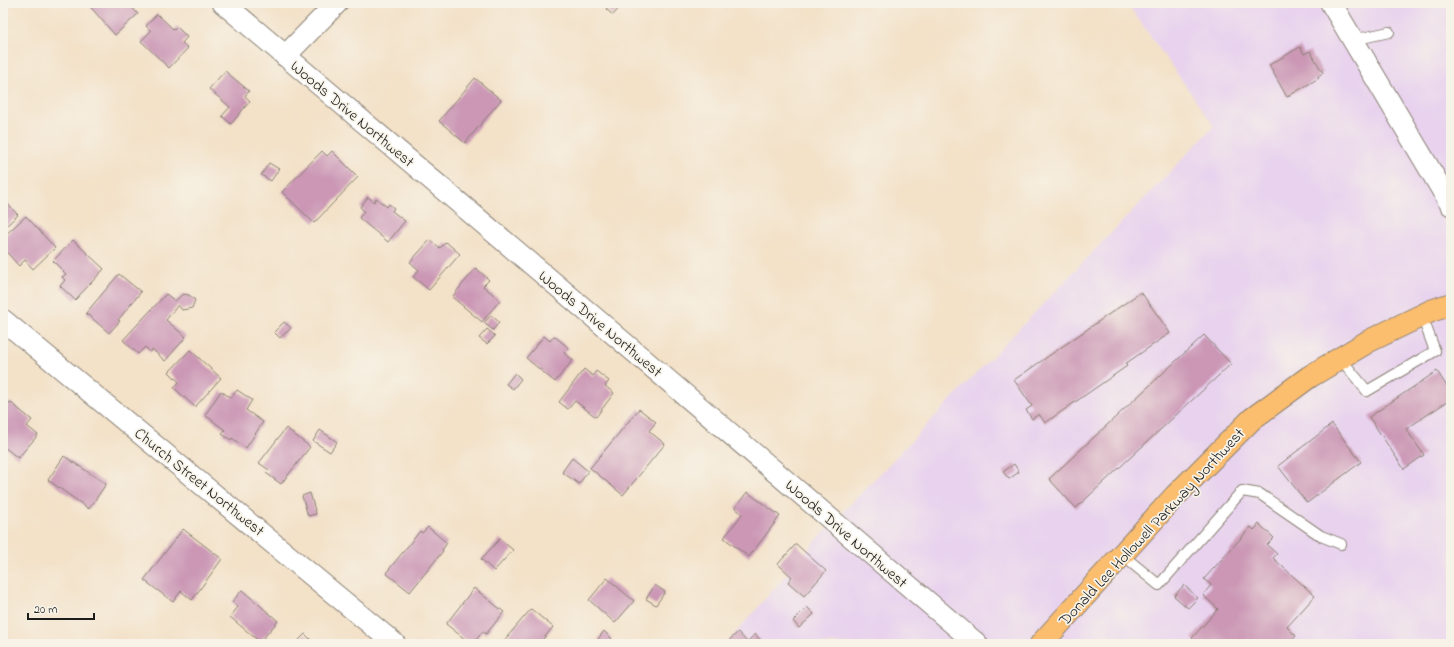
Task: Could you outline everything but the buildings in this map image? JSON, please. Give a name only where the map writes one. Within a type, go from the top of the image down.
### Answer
[{"type":"main road","name":"Donald Lee Hollowell Parkway Northwest","points":[[1041,644],[1175,496],[1252,419],[1308,377],[1369,341],[1451,304]]},
{"type":"street","name":"Woods Drive Northwest","points":[[224,3],[977,644]]},
{"type":"street","points":[[285,56],[337,3]]},
{"type":"street","points":[[1331,3],[1451,205]]},
{"type":"street","name":"Church Street Northwest","points":[[3,320],[396,644]]},
{"type":"lane","points":[[1353,40],[1389,32]]},
{"type":"lane","points":[[1340,358],[1367,390],[1435,351],[1422,316]]},
{"type":"lane","points":[[1122,555],[1159,585],[1242,491],[1260,494],[1322,536],[1341,544]]},
{"type":"shaded area","points":[[1127,3],[1451,3],[1451,644],[726,644],[823,533],[1214,126]]}]
